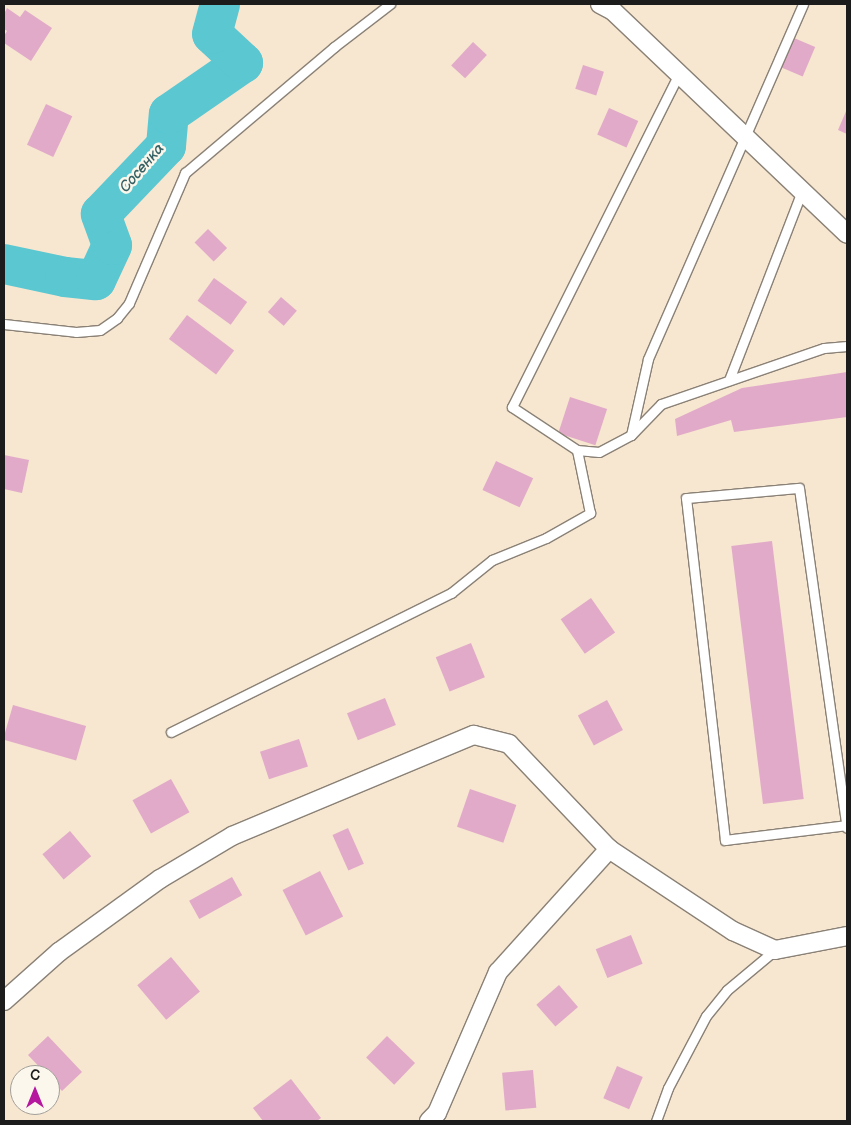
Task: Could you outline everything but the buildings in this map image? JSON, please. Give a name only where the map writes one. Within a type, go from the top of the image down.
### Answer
[{"type":"street","points":[[600,4],[613,11],[847,234]]},
{"type":"street","points":[[4,1001],[75,940],[160,879],[232,836],[474,735],[509,744],[609,848],[733,931],[775,950],[847,936]]},
{"type":"street","points":[[429,1121],[437,1113],[498,972],[609,848]]},
{"type":"lane","points":[[4,324],[76,332],[100,330],[117,318],[129,303],[185,173],[334,47],[390,4]]},
{"type":"lane","points":[[631,435],[648,359],[803,4]]},
{"type":"lane","points":[[679,74],[512,407],[577,450],[598,452],[631,435],[661,404],[824,348],[847,346]]},
{"type":"lane","points":[[729,380],[802,191]]},
{"type":"lane","points":[[171,732],[451,593],[492,560],[546,538],[590,514],[577,450]]},
{"type":"lane","points":[[799,488],[847,827],[725,840],[686,498],[799,488]]},
{"type":"lane","points":[[656,1121],[668,1088],[706,1016],[727,990],[775,950]]},
{"type":"waterway","name":"Сосенка","points":[[4,264],[65,277],[96,280],[112,245],[101,214],[166,146],[169,114],[243,63],[212,34],[220,4]]}]
